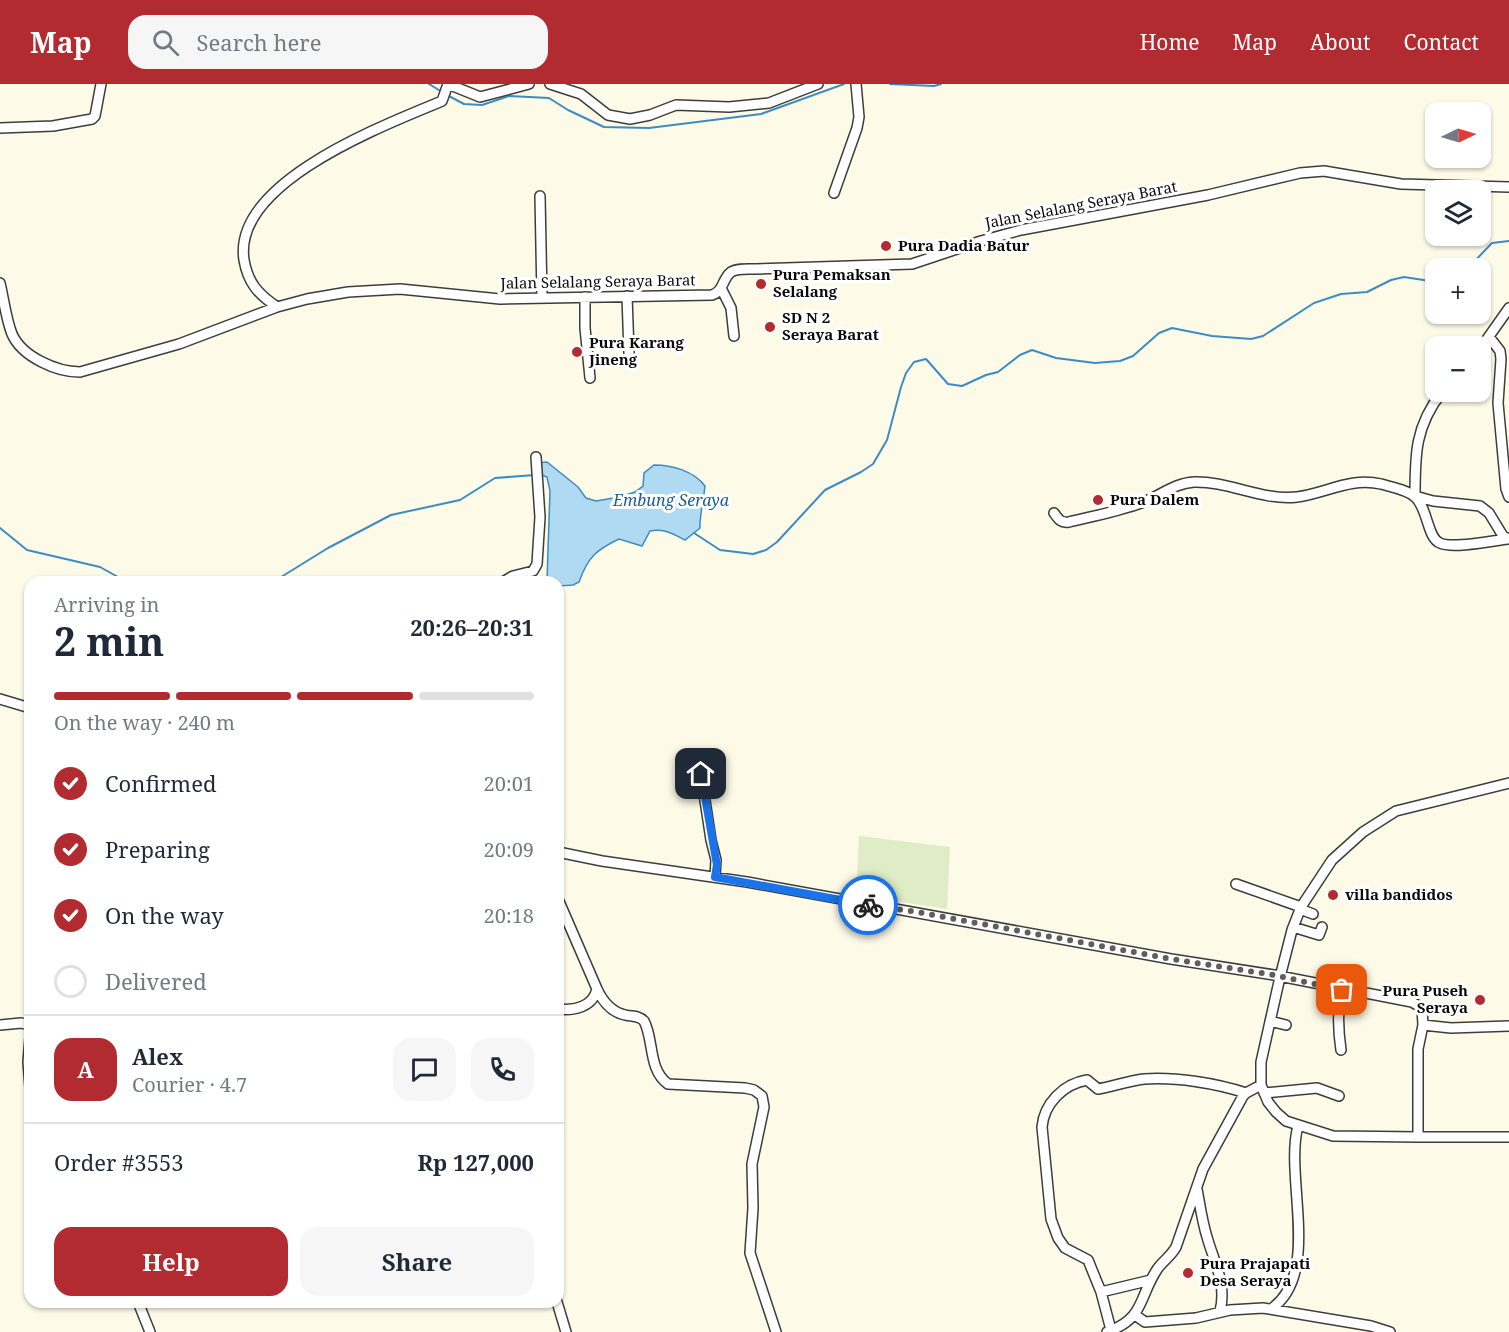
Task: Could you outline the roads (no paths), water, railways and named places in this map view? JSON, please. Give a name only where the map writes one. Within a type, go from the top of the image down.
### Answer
[{"type":"street","points":[[0,128],[53,126],[92,119],[95,116],[101,84]]},
{"type":"street","points":[[277,307],[259,294],[249,281],[244,245],[248,227],[265,201],[288,180],[349,141],[442,101],[448,85],[480,96],[529,84]]},
{"type":"street","points":[[550,84],[581,94],[608,115],[630,119],[650,115],[676,105],[729,107],[769,103],[818,84]]},
{"type":"street","points":[[834,193],[857,128],[859,117],[856,84]]},
{"type":"street","name":"Jalan Selalang Seraya Barat","points":[[0,283],[14,339],[31,356],[49,366],[68,372],[80,372],[179,344],[277,307],[328,296],[383,289],[501,299],[712,295],[722,288],[733,271],[912,264],[1021,230],[1208,195],[1300,173],[1324,171],[1401,184],[1509,187]]},
{"type":"street","points":[[540,196],[542,298]]},
{"type":"street","points":[[722,288],[731,308],[734,336]]},
{"type":"street","points":[[250,316],[256,309],[259,294]]},
{"type":"street","points":[[627,296],[630,353]]},
{"type":"street","points":[[585,297],[585,328],[590,378]]},
{"type":"street","points":[[1491,336],[1509,308]]},
{"type":"street","points":[[1491,339],[1500,351],[1501,358],[1498,410],[1506,489],[1509,497]]},
{"type":"street","points":[[1435,402],[1426,415],[1415,452],[1415,496],[1428,517],[1432,538],[1437,543],[1447,546],[1508,539]]},
{"type":"street","points":[[513,576],[533,571],[537,564],[540,517],[536,457]]},
{"type":"street","points":[[1054,513],[1059,520],[1069,522],[1126,508],[1173,487],[1196,482],[1285,497],[1299,496],[1349,483],[1368,482],[1433,501],[1480,506],[1489,513],[1503,536],[1508,539]]},
{"type":"street","points":[[0,699],[24,706]]},
{"type":"street","points":[[701,774],[717,865],[715,877]]},
{"type":"street","points":[[1509,783],[1396,811],[1363,832],[1332,860],[1322,882],[1301,908],[1293,927],[1261,1062],[1263,1089],[1268,1102],[1286,1121],[1298,1126],[1334,1136],[1509,1137]]},
{"type":"street","points":[[564,853],[715,877],[1280,977],[1418,1004],[1424,1014],[1418,1049],[1418,1137]]},
{"type":"street","points":[[1236,884],[1301,908],[1313,915]]},
{"type":"street","points":[[564,913],[604,1003],[623,1015],[639,1016],[644,1021],[656,1066],[663,1081],[668,1084],[745,1088],[754,1090],[762,1096],[764,1107],[752,1164],[753,1214],[750,1253],[776,1332]]},
{"type":"street","points":[[1293,927],[1319,935],[1322,927]]},
{"type":"street","points":[[564,1009],[575,1009],[587,1004],[596,996],[597,989]]},
{"type":"street","points":[[1341,1050],[1339,1010],[1342,990]]},
{"type":"street","points":[[1270,1021],[1286,1025]]},
{"type":"street","points":[[0,1025],[24,1024]]},
{"type":"street","points":[[1423,1025],[1451,1028],[1509,1026]]},
{"type":"street","points":[[1246,1093],[1208,1159],[1172,1255],[1160,1265],[1135,1315],[1124,1324],[1109,1331],[1101,1292],[1088,1260],[1065,1248],[1051,1220],[1042,1127],[1055,1097],[1064,1088],[1086,1080],[1098,1089],[1136,1080],[1155,1079],[1205,1084],[1246,1093],[1263,1089],[1317,1088],[1339,1096]]},
{"type":"street","points":[[1271,1309],[1287,1294],[1294,1273],[1299,1211],[1294,1156],[1298,1126]]},
{"type":"street","points":[[1197,1187],[1204,1229],[1221,1278],[1220,1311]]},
{"type":"street","points":[[1101,1292],[1151,1280]]},
{"type":"street","points":[[140,1308],[150,1332]]},
{"type":"street","points":[[559,1308],[566,1332]]},
{"type":"street","points":[[1135,1315],[1144,1322],[1196,1318],[1242,1308],[1271,1309],[1371,1326],[1390,1332]]},
{"type":"water","name":"Embung Seraya","points":[[547,462],[578,487],[586,498],[596,501],[635,492],[643,486],[644,473],[654,465],[682,470],[695,476],[705,486],[700,528],[685,540],[664,531],[650,531],[642,546],[619,539],[594,555],[579,582],[564,586],[564,576],[547,576],[550,491],[547,477],[537,473],[537,463]]},
{"type":"waterway","points":[[429,84],[442,92]]},
{"type":"waterway","points":[[447,95],[464,104],[482,105],[509,96],[549,98],[604,127],[649,128],[761,114],[844,84]]},
{"type":"waterway","points":[[890,84],[934,86],[941,84]]},
{"type":"waterway","points":[[1478,258],[1492,243],[1509,241]]},
{"type":"waterway","points":[[694,533],[720,550],[753,554],[766,550],[777,542],[825,490],[873,464],[887,440],[901,387],[906,373],[914,362],[926,359],[948,384],[962,386],[998,372],[1020,355],[1032,350],[1056,358],[1095,363],[1120,361],[1133,356],[1159,333],[1172,328],[1212,336],[1251,339],[1263,336],[1314,303],[1341,294],[1367,292],[1391,280],[1404,277],[1425,280]]},
{"type":"waterway","points":[[283,576],[328,548],[391,515],[460,500],[495,478],[535,475]]},
{"type":"waterway","points":[[0,528],[27,550],[100,567],[116,576]]},
{"type":"place","name":"Pura Dadia Batur","points":[[886,246]]},
{"type":"place","name":"Pura Pemaksan Selalang","points":[[761,284]]},
{"type":"place","name":"SD N 2 Seraya Barat","points":[[770,327]]},
{"type":"place","name":"Pura Karang Jineng","points":[[577,352]]},
{"type":"place","name":"Pura Dalem","points":[[1098,500]]},
{"type":"place","name":"villa bandidos","points":[[1333,895]]},
{"type":"place","name":"Pura Puseh Seraya","points":[[1480,1000]]},
{"type":"place","name":"Pura Prajapati Desa Seraya","points":[[1188,1273]]}]
